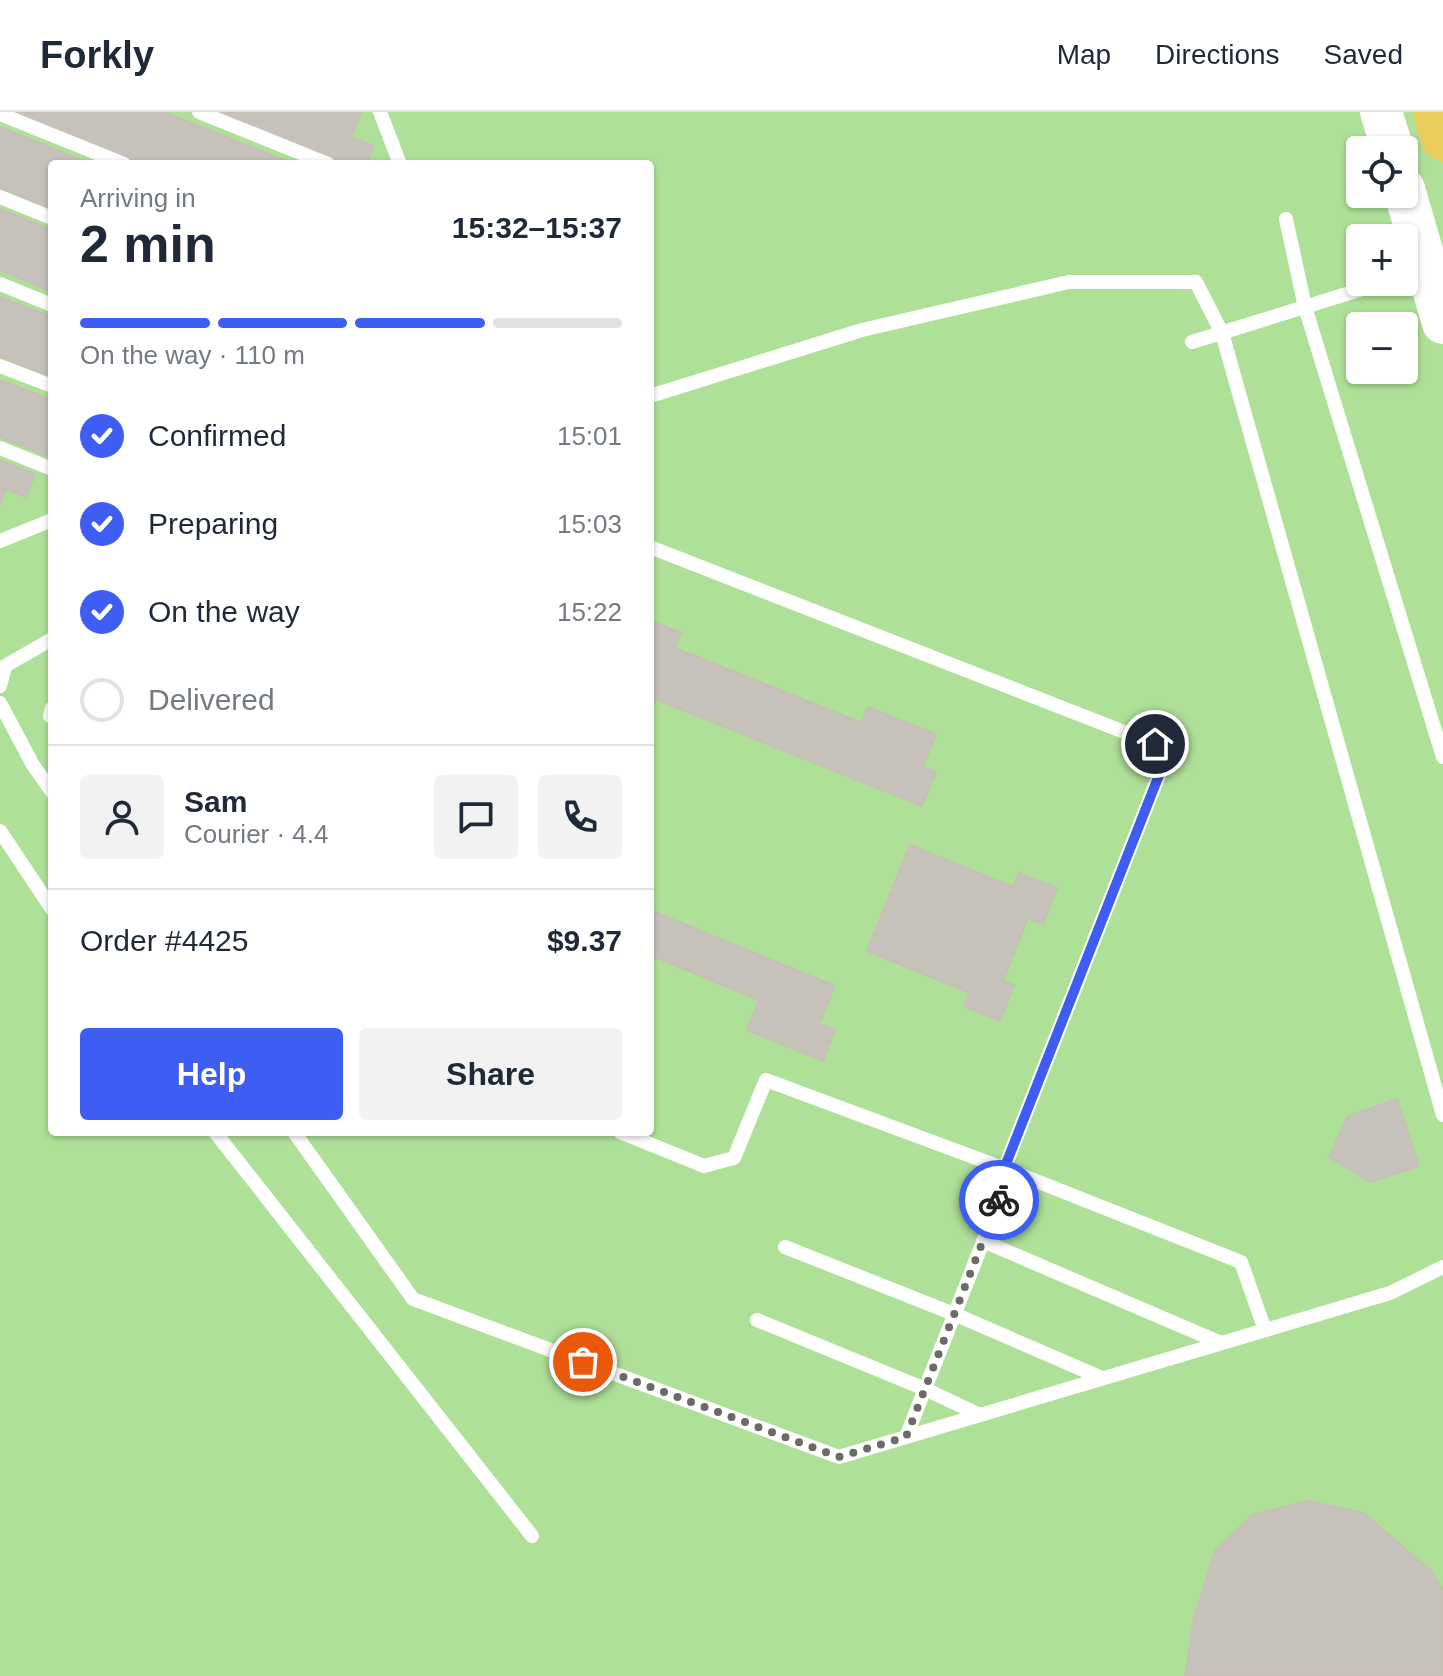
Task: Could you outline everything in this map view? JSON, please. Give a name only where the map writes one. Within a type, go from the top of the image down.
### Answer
[{"type":"main road","points":[[1381,112],[1389,136]]},
{"type":"main road","points":[[1435,112],[1443,139]]},
{"type":"main road","points":[[1408,208],[1422,271],[1443,323]]},
{"type":"lane","points":[[199,112],[318,160]]},
{"type":"lane","points":[[380,112],[398,160]]},
{"type":"lane","points":[[0,114],[114,160]]},
{"type":"lane","points":[[0,197],[48,216]]},
{"type":"lane","points":[[1286,219],[1305,307],[1443,757]]},
{"type":"lane","points":[[654,395],[862,330],[1069,282],[1196,282],[1222,333],[1443,1115]]},
{"type":"lane","points":[[0,284],[48,303]]},
{"type":"lane","points":[[1192,342],[1346,294]]},
{"type":"lane","points":[[0,366],[48,384]]},
{"type":"lane","points":[[0,448],[48,467]]},
{"type":"lane","points":[[4,537],[48,521]]},
{"type":"lane","points":[[654,549],[1155,744],[1163,765],[906,1437]]},
{"type":"lane","points":[[0,686],[5,666],[48,641]]},
{"type":"lane","points":[[0,703],[48,786]]},
{"type":"lane","points":[[0,831],[48,903]]},
{"type":"lane","points":[[630,1136],[704,1166],[734,1158],[766,1080],[1008,1170],[1241,1262],[1265,1330]]},
{"type":"lane","points":[[218,1136],[532,1536]]},
{"type":"lane","points":[[297,1136],[413,1299],[839,1457],[1390,1293],[1443,1267]]},
{"type":"lane","points":[[983,1241],[1221,1343]]},
{"type":"lane","points":[[785,1247],[954,1314],[1102,1378]]},
{"type":"lane","points":[[757,1320],[980,1415]]},
{"type":"green space","points":[[0,112],[1443,112],[1443,1676],[0,1676]]},
{"type":"building","points":[[10,112],[164,112],[284,160],[129,160]]},
{"type":"building","points":[[211,112],[361,112],[351,137],[374,146],[369,160],[330,160]]},
{"type":"building","points":[[0,127],[80,160],[48,160],[48,207],[0,188]]},
{"type":"building","points":[[0,209],[48,228],[48,290],[0,270]]},
{"type":"building","points":[[0,297],[48,315],[48,375],[0,357]]},
{"type":"building","points":[[0,380],[48,398],[48,456],[0,437]]},
{"type":"building","points":[[0,460],[35,474],[26,497],[6,489],[0,505]]},
{"type":"building","points":[[654,622],[681,633],[675,648],[862,723],[868,707],[936,734],[923,767],[936,772],[922,806],[655,699],[654,701]]},
{"type":"building","points":[[910,845],[1013,887],[1019,873],[1057,888],[1043,924],[1028,918],[1003,981],[1014,985],[1000,1021],[964,1006],[970,993],[867,951]]},
{"type":"building","points":[[654,912],[835,986],[819,1024],[835,1030],[823,1061],[747,1030],[759,1000],[654,957]]},
{"type":"building","points":[[1397,1099],[1419,1166],[1371,1182],[1329,1157],[1348,1116]]},
{"type":"building","points":[[1307,1501],[1364,1513],[1431,1571],[1443,1589],[1443,1676],[1185,1676],[1194,1618],[1215,1551],[1252,1515]]},
{"type":"way so far","points":[[583,1362],[839,1457],[906,1437],[999,1200]]},
{"type":"route","points":[[999,1200],[1011,1171],[1004,1169],[1163,765],[1155,744]]}]
